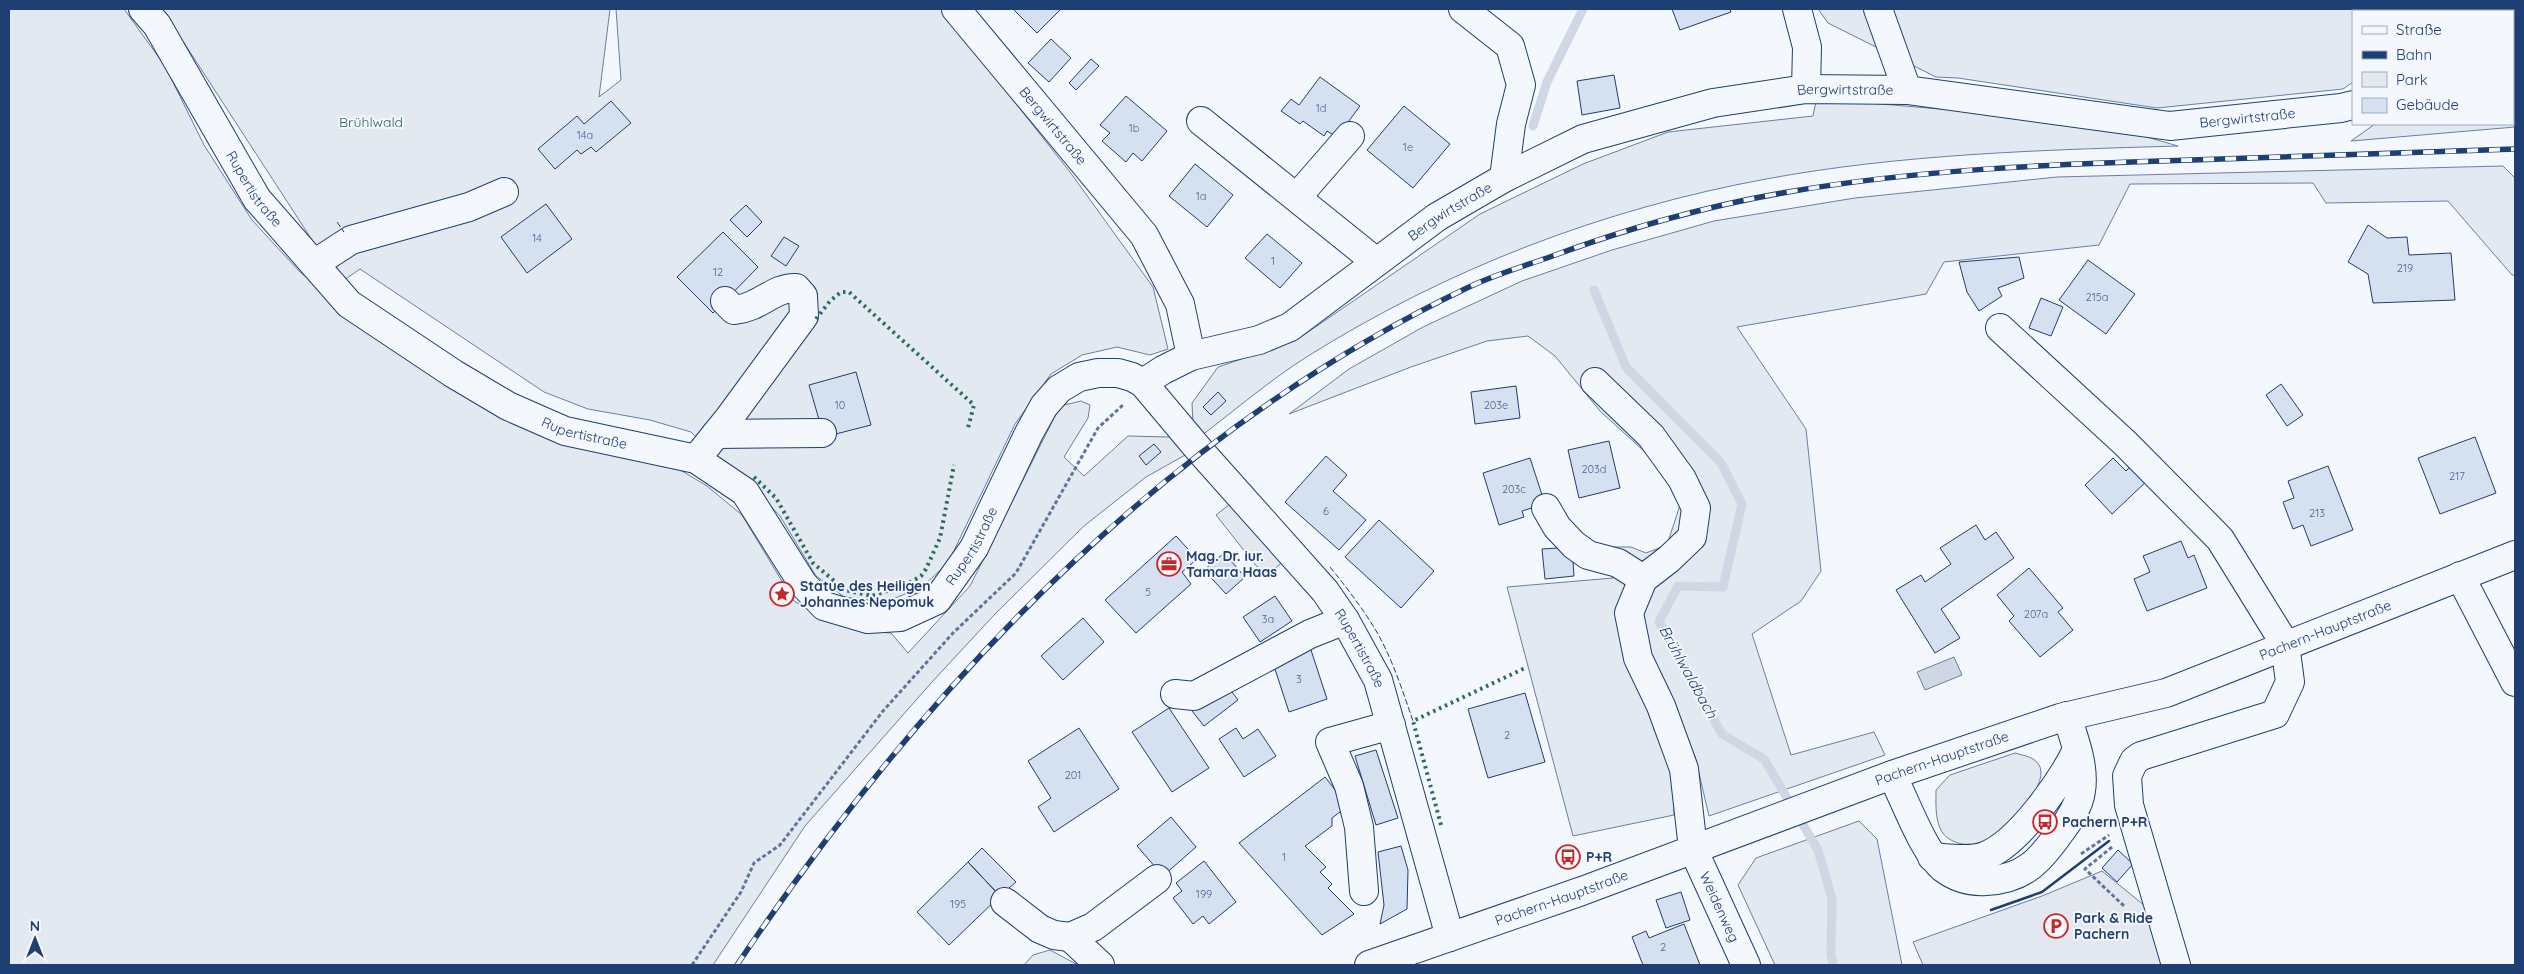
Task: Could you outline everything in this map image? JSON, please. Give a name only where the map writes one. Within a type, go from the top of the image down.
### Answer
[{"type":"main road","name":"Rupertistraße","points":[[143,9],[156,25],[257,199],[349,304],[454,374],[508,406],[565,431],[696,459],[745,492],[803,584],[824,606],[868,619],[900,617],[937,600],[974,548],[1029,432],[1044,406],[1059,389],[1079,377],[1098,373],[1118,373],[1143,383],[1201,452],[1309,572],[1345,620],[1378,680],[1450,937]]},
{"type":"main road","name":"Bergwirtstraße","points":[[956,9],[1144,236],[1180,304],[1192,356]]},
{"type":"main road","points":[[1463,9],[1510,46],[1521,85],[1511,124],[1504,178]]},
{"type":"main road","points":[[1797,9],[1807,46],[1806,90]]},
{"type":"main road","points":[[1878,9],[1907,90]]},
{"type":"main road","name":"Bergwirtstraße","points":[[1143,383],[1163,370],[1192,356],[1259,340],[1290,327],[1375,261],[1437,217],[1504,178],[1583,139],[1712,103],[1806,90],[1907,90],[2170,126],[2342,108],[2352,105]]},
{"type":"main road","points":[[1201,121],[1375,261]]},
{"type":"main road","points":[[1297,197],[1350,136]]},
{"type":"main road","points":[[314,264],[351,240],[469,207],[504,192]]},
{"type":"main road","points":[[696,459],[804,316],[803,296],[796,288],[788,288],[773,294],[757,305],[745,309],[734,310],[725,301]]},
{"type":"main road","points":[[2000,328],[2126,444],[2220,539],[2285,644],[2290,682],[2275,714],[2141,756],[2134,761],[2127,776],[2129,805],[2176,965]]},
{"type":"main road","points":[[1546,508],[1557,527],[1588,555],[1618,563],[1643,578],[1669,559],[1692,537],[1696,508],[1682,479],[1651,436],[1596,382]]},
{"type":"main road","points":[[716,434],[822,432]]},
{"type":"main road","name":"Pachern-Hauptstraße","points":[[1369,965],[1582,891],[1892,775],[2067,716],[2166,693],[2285,644],[2515,555]]},
{"type":"main road","points":[[2460,576],[2515,682]]},
{"type":"main road","name":"Weidenweg","points":[[1643,578],[1629,613],[1638,658],[1661,706],[1684,769],[1693,849],[1746,965]]},
{"type":"main road","points":[[1175,694],[1194,696],[1310,634],[1345,620]]},
{"type":"main road","points":[[1892,775],[1932,857],[1954,876],[1973,882],[1996,881],[2018,875],[2047,852],[2072,816],[2081,791],[2077,750],[2067,716]]},
{"type":"main road","points":[[1364,891],[1359,827],[1349,786],[1330,742],[1391,724]]},
{"type":"main road","points":[[1932,857],[1956,859],[1984,857],[2006,843],[2052,792],[2077,750]]},
{"type":"main road","points":[[1005,902],[1040,929],[1054,935],[1070,937],[1093,927],[1157,879]]},
{"type":"main road","points":[[1070,937],[1100,965]]},
{"type":"path","points":[[692,965],[742,892],[754,863],[780,845],[883,711],[953,633],[1016,573],[1098,428],[1143,383]]},
{"type":"path","points":[[2079,856],[2111,833],[2115,837]]},
{"type":"path","points":[[2119,842],[2085,869],[2124,906]]},
{"type":"green space","points":[[9,9],[124,9],[165,66],[204,145],[252,220],[299,271],[361,325],[677,468],[707,486],[742,515],[794,601],[824,618],[863,631],[891,633],[908,653],[970,586],[1060,406],[1081,401],[1090,405],[1088,418],[1064,457],[1084,476],[1128,436],[1169,437],[1176,440],[1187,454],[1146,477],[1084,526],[995,614],[932,682],[805,826],[713,965],[9,965]]},
{"type":"green space","name":"Brühlwald","points":[[162,9],[610,9],[599,97],[621,80],[616,9],[941,9],[1070,172],[1153,287],[1168,349],[1150,355],[1117,347],[1082,355],[1051,374],[1015,424],[948,563],[922,587],[886,602],[844,597],[816,576],[780,516],[747,481],[724,465],[691,432],[650,420],[588,409],[544,392],[360,269],[340,283]]},
{"type":"green space","points":[[1818,9],[2394,9],[2352,10],[2352,83],[2343,89],[2157,108],[1958,78],[1936,77],[1828,23]]},
{"type":"green space","points":[[2515,9],[2515,127],[2351,141],[2374,125],[2514,125],[2514,10],[2451,10]]},
{"type":"green space","points":[[1816,101],[1858,102],[1975,112],[2126,131],[2178,146],[1971,155],[1868,164],[1766,179],[1645,207],[1527,246],[1470,270],[1359,326],[1305,358],[1265,386],[1201,436],[1193,424],[1192,403],[1218,367],[1295,341],[1480,214],[1583,164],[1668,132],[1813,116]]},
{"type":"green space","points":[[2503,166],[2515,178],[2515,275],[2512,275],[2448,201],[2326,203],[2313,183],[2130,184],[2099,245],[1944,262],[1926,294],[1737,327],[1806,429],[1821,571],[1801,601],[1752,634],[1791,755],[1874,732],[1885,755],[1709,816],[1695,756],[1652,717],[1654,730],[1673,757],[1674,815],[1573,836],[1507,587],[1613,578],[1608,547],[1631,547],[1646,553],[1667,545],[1680,505],[1657,463],[1600,411],[1555,356],[1528,336],[1487,341],[1411,367],[1289,414],[1349,369],[1423,327],[1522,281],[1612,250],[1714,221],[1855,198],[2057,177]]},
{"type":"green space","points":[[2015,753],[2033,759],[2040,767],[2041,776],[2038,786],[2024,807],[2006,826],[1984,842],[1970,845],[1949,839],[1938,823],[1936,790],[1950,775]]},
{"type":"green space","points":[[1859,821],[1877,839],[1902,965],[1775,965],[1738,885],[1756,858]]},
{"type":"green space","points":[[1050,950],[1078,965],[1024,965],[1033,955]]},
{"type":"shaded area","points":[[1235,500],[1286,559],[1265,577],[1216,515]]},
{"type":"shaded area","points":[[1954,657],[1962,675],[1925,690],[1917,672]]},
{"type":"shaded area","name":"Park & Ride Pachern","points":[[2102,871],[2150,910],[2167,965],[1923,965],[1913,942],[2042,896]]},
{"type":"building","points":[[1013,9],[1061,9],[1037,33]]},
{"type":"building","points":[[1672,9],[1730,9],[1731,12],[1680,30]]},
{"type":"building","points":[[1051,39],[1071,58],[1049,82],[1028,63]]},
{"type":"building","points":[[1091,59],[1099,66],[1076,90],[1069,83]]},
{"type":"building","points":[[1614,75],[1620,108],[1582,115],[1577,81]]},
{"type":"building","points":[[1320,77],[1360,106],[1337,137],[1327,131],[1324,136],[1303,121],[1300,124],[1281,111],[1291,99],[1299,105]]},
{"type":"building","points":[[1126,96],[1167,131],[1142,161],[1133,153],[1126,162],[1102,141],[1110,133],[1100,125]]},
{"type":"building","points":[[611,101],[631,123],[596,152],[591,147],[581,154],[577,150],[555,169],[538,149],[577,116],[584,124]]},
{"type":"building","points":[[1404,106],[1450,144],[1413,188],[1367,150]]},
{"type":"building","points":[[1195,164],[1233,195],[1207,227],[1169,196]]},
{"type":"building","points":[[546,204],[572,239],[527,273],[501,237]]},
{"type":"building","points":[[746,205],[762,222],[747,237],[730,220]]},
{"type":"building","points":[[2368,225],[2387,238],[2407,237],[2409,255],[2451,253],[2455,300],[2373,303],[2368,274],[2348,262]]},
{"type":"building","points":[[723,232],[758,267],[713,313],[677,277]]},
{"type":"building","points":[[1267,234],[1302,263],[1280,288],[1245,258]]},
{"type":"building","points":[[784,237],[799,246],[786,266],[771,256]]},
{"type":"building","points":[[2019,257],[2024,278],[1998,288],[2002,296],[1979,311],[1967,292],[1959,262]]},
{"type":"building","points":[[2088,260],[2135,294],[2106,334],[2059,300]]},
{"type":"building","points":[[2041,298],[2063,307],[2051,336],[2029,328]]},
{"type":"building","points":[[856,372],[871,425],[824,437],[809,385]]},
{"type":"building","points":[[2281,384],[2303,415],[2287,426],[2266,395]]},
{"type":"building","points":[[1516,386],[1520,418],[1475,424],[1471,392]]},
{"type":"building","points":[[1218,392],[1226,401],[1211,415],[1203,407]]},
{"type":"building","points":[[2475,437],[2496,493],[2440,514],[2418,458]]},
{"type":"building","points":[[1609,441],[1620,488],[1579,498],[1568,450]]},
{"type":"building","points":[[1154,444],[1161,452],[1146,465],[1139,456]]},
{"type":"building","points":[[1326,456],[1347,475],[1333,491],[1366,520],[1339,550],[1285,502]]},
{"type":"building","points":[[1530,458],[1545,504],[1522,511],[1524,517],[1499,525],[1483,473]]},
{"type":"building","points":[[2113,458],[2126,471],[2134,463],[2149,479],[2112,514],[2085,485]]},
{"type":"building","points":[[2328,466],[2353,530],[2311,546],[2303,525],[2293,529],[2283,502],[2294,498],[2288,481]]},
{"type":"building","points":[[1379,520],[1434,571],[1401,608],[1345,557]]},
{"type":"building","points":[[1976,525],[1985,540],[1996,532],[2014,558],[1941,609],[1960,638],[1935,653],[1896,590],[1921,575],[1925,582],[1951,564],[1940,548]]},
{"type":"building","points":[[1176,536],[1197,559],[1182,572],[1191,584],[1136,633],[1105,600]]},
{"type":"building","points":[[2181,541],[2188,558],[2194,555],[2207,588],[2147,611],[2134,579],[2150,572],[2143,556]]},
{"type":"building","points":[[1572,547],[1574,576],[1545,579],[1542,549]]},
{"type":"building","points":[[1224,553],[1245,577],[1226,594],[1204,570]]},
{"type":"building","points":[[2029,568],[2063,608],[2058,612],[2073,630],[2040,657],[2009,621],[2014,616],[1997,595]]},
{"type":"building","points":[[1275,596],[1292,621],[1260,642],[1243,617]]},
{"type":"building","points":[[1083,618],[1104,642],[1063,680],[1041,656]]},
{"type":"building","points":[[1310,647],[1327,699],[1289,712],[1272,660]]},
{"type":"building","points":[[1226,684],[1238,700],[1204,726],[1192,711]]},
{"type":"building","points":[[1525,693],[1545,762],[1488,778],[1468,709]]},
{"type":"building","points":[[1169,708],[1209,768],[1172,792],[1132,732]]},
{"type":"building","points":[[1079,728],[1119,789],[1054,832],[1038,807],[1051,798],[1028,761]]},
{"type":"building","points":[[1236,728],[1243,739],[1258,729],[1276,756],[1244,777],[1219,739]]},
{"type":"building","points":[[1376,750],[1398,818],[1376,825],[1355,756]]},
{"type":"building","points":[[1325,777],[1348,806],[1332,818],[1332,826],[1305,846],[1326,867],[1320,872],[1332,884],[1328,888],[1354,914],[1322,935],[1239,843]]},
{"type":"building","points":[[1171,817],[1196,847],[1163,876],[1137,846]]},
{"type":"building","points":[[1401,846],[1408,870],[1407,909],[1380,924],[1384,905],[1378,852]]},
{"type":"building","points":[[982,848],[1016,882],[1000,896],[968,862]]},
{"type":"building","points":[[2118,850],[2133,864],[2117,882],[2102,868]]},
{"type":"building","points":[[1204,861],[1236,902],[1209,924],[1203,916],[1193,924],[1173,898],[1182,891],[1176,883]]},
{"type":"building","points":[[968,862],[1000,896],[949,945],[917,912]]},
{"type":"building","points":[[1681,892],[1690,920],[1666,928],[1656,900]]},
{"type":"building","points":[[1684,924],[1700,965],[1643,965],[1632,937],[1646,931],[1649,938]]},
{"type":"waterway","name":"Brühlwaldbach","points":[[1533,126],[1547,82],[1583,9]]},
{"type":"waterway","name":"Brühlwaldbach","points":[[1594,290],[1626,367],[1721,463],[1742,504],[1723,587],[1678,586],[1659,622],[1722,734],[1764,759],[1818,850],[1832,899],[1831,954],[1833,965]]},
{"type":"railway","points":[[737,965],[810,862],[887,762],[970,667],[1058,576],[1152,492],[1251,415],[1357,347],[1469,287],[1576,247],[1666,219],[1726,204],[1838,184],[1939,173],[2040,166],[2515,149]]},
{"type":"hedge","points":[[816,319],[830,301],[841,292],[849,292],[974,405],[968,428]]},
{"type":"hedge","points":[[754,477],[776,498],[813,563],[845,590],[872,596],[907,584],[921,576],[926,569],[940,538],[954,465]]},
{"type":"hedge","points":[[1441,825],[1413,721],[1525,668]]},
{"type":"fence","points":[[337,222],[344,232]]},
{"type":"fence","points":[[1330,567],[1355,599],[1378,634],[1393,666],[1413,721]]},
{"type":"wall","points":[[1991,910],[2042,892],[2109,841]]},
{"type":"place","name":"Mag. Dr. iur. Tamara Haas","points":[[1169,564]]},
{"type":"place","name":"Statue des Heiligen Johannes Nepomuk","points":[[782,594]]},
{"type":"place","name":"Pachern P+R","points":[[2045,822]]},
{"type":"place","name":"P+R","points":[[1568,857]]},
{"type":"place","name":"Park & Ride Pachern","points":[[2056,926]]}]
